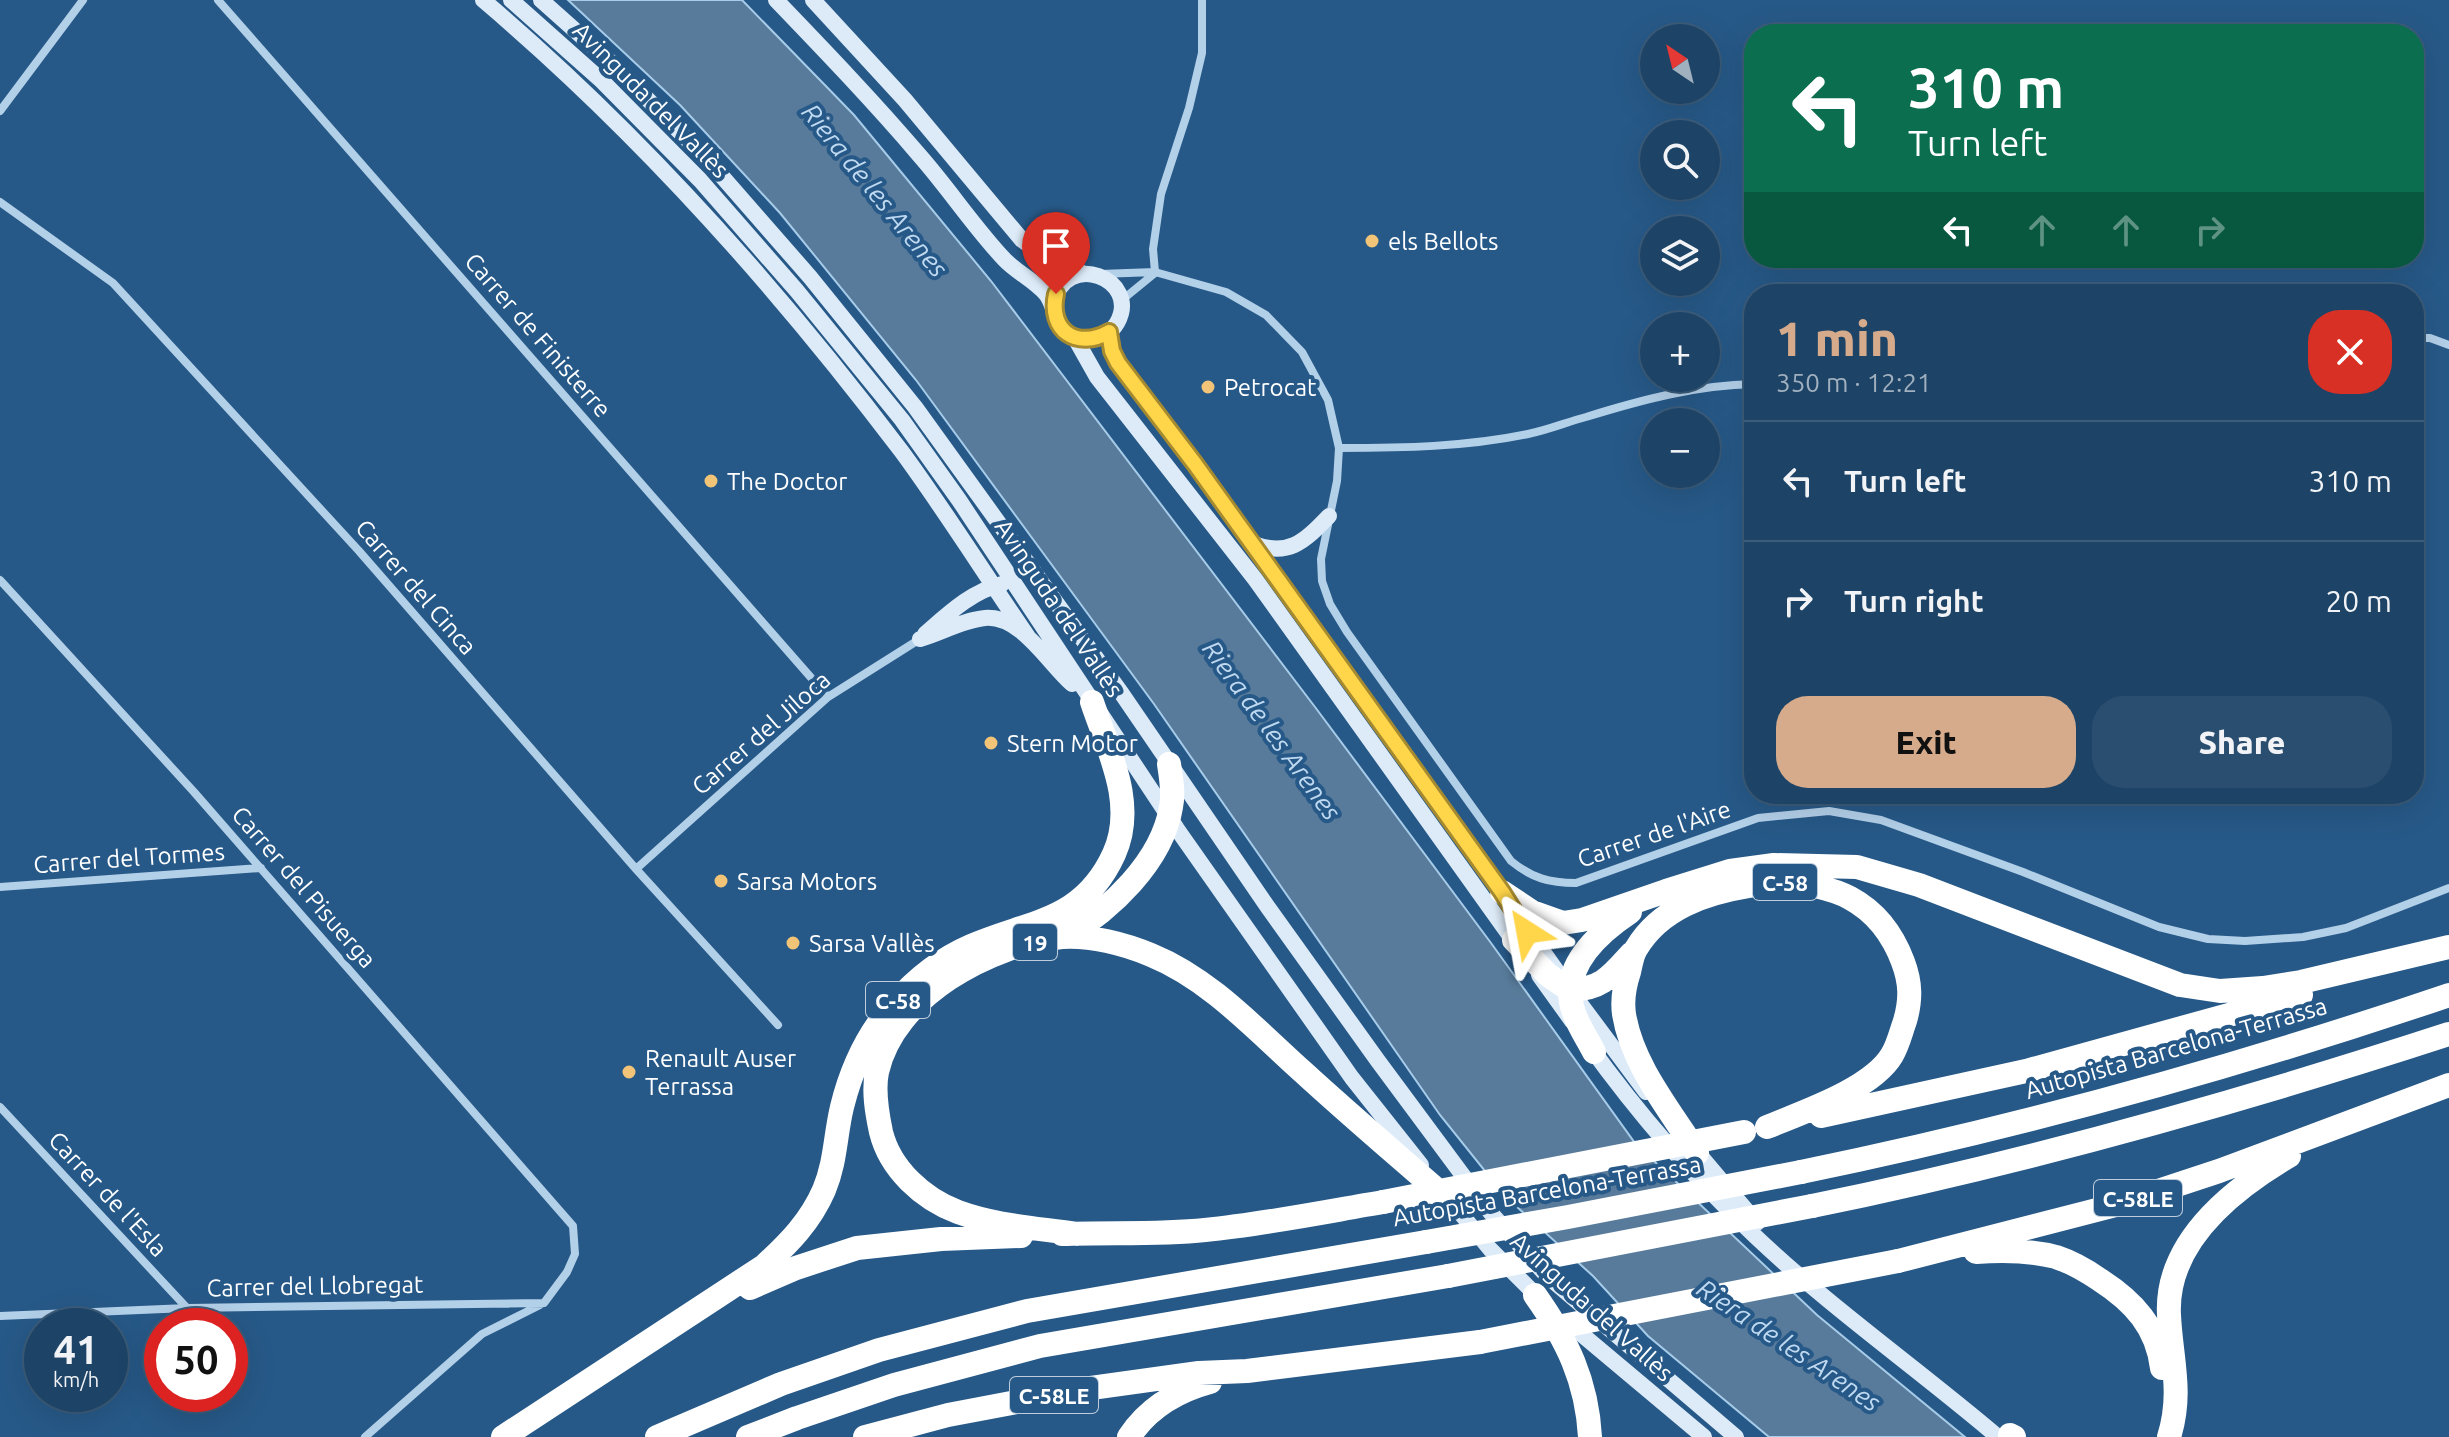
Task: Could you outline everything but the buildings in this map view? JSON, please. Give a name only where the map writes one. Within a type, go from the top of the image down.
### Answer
[{"type":"highway","name":"C-58","points":[[662,1333],[764,1266],[794,1240],[808,1219],[835,1156],[841,1109],[852,1072],[869,1038],[892,1006],[918,980],[945,960],[982,942],[1047,920],[1074,906],[1091,891],[1104,872],[1120,838],[1123,806],[1092,702]]},
{"type":"highway","points":[[1065,937],[1118,899],[1150,857],[1169,817],[1173,789],[1169,764]]},
{"type":"highway","points":[[1502,892],[1542,917],[1563,923],[1582,920],[1730,871],[1774,865],[1857,867],[1919,885],[2180,985],[2220,991],[2301,982],[2449,950]]},
{"type":"highway","name":"C-58","points":[[1077,1234],[1160,1234],[1246,1226],[1755,1130],[1836,1098],[1872,1076],[1892,1057],[1911,994],[1907,972],[1889,930],[1850,897],[1817,887],[1779,881],[1732,889],[1672,911],[1654,926],[1610,977],[1596,986],[1570,990]]},
{"type":"highway","points":[[1594,1052],[1575,1014],[1570,990],[1578,963],[1596,937],[1655,895]]},
{"type":"highway","name":"19","points":[[1077,1234],[1003,1224],[957,1212],[935,1199],[904,1175],[890,1154],[881,1129],[876,1099],[877,1073],[887,1045],[897,1028],[927,996],[986,957],[1039,941],[1065,937],[1128,947],[1171,964],[1192,977],[1239,1013],[1453,1204]]},
{"type":"highway","points":[[1514,940],[1548,975],[1570,990]]},
{"type":"highway","name":"C-58","points":[[1635,950],[1625,983],[1624,1011],[1634,1049],[1697,1153]]},
{"type":"highway","points":[[1755,1130],[2026,1071],[2340,985],[2449,950]]},
{"type":"highway","name":"Autopista Barcelona-Terrassa","points":[[657,1437],[781,1384],[879,1350],[1027,1311],[1568,1217],[1801,1172],[2026,1120],[2140,1089],[2364,1024],[2449,995]]},
{"type":"highway","points":[[748,1437],[894,1385],[1040,1346],[1448,1276],[1812,1206],[2052,1151],[2157,1123],[2449,1034]]},
{"type":"highway","name":"C-58LE","points":[[865,1437],[948,1415],[1091,1388],[1480,1342],[1898,1261],[2116,1205],[2219,1171],[2449,1085]]},
{"type":"highway","points":[[2153,1437],[2161,1413],[2169,1304],[2176,1271],[2185,1251],[2207,1219],[2256,1177],[2289,1156],[2372,1113]]},
{"type":"highway","points":[[503,1437],[662,1333],[768,1279],[825,1257],[857,1248],[941,1239],[1077,1234]]},
{"type":"highway","points":[[1898,1261],[2001,1250],[2058,1258],[2088,1272],[2133,1304],[2164,1340],[2177,1388],[2169,1437]]},
{"type":"highway","points":[[1535,1295],[1555,1323],[1571,1355],[1584,1393],[1590,1437]]},
{"type":"highway","points":[[1129,1437],[1153,1410],[1176,1394],[1247,1371]]},
{"type":"main road","points":[[483,0],[635,141],[784,303],[901,451],[988,589],[1049,662],[1092,702]]},
{"type":"main road","name":"Avinguda del Vallès","points":[[511,0],[641,119],[762,250],[902,420],[1169,817],[1352,1078],[1490,1249],[1535,1295],[1704,1437]]},
{"type":"main road","name":"Avinguda del Vallès","points":[[541,0],[615,66],[713,166],[792,256],[915,407],[1122,694],[1378,1061],[1490,1212],[1518,1245],[1579,1305],[1736,1437]]},
{"type":"main road","points":[[776,0],[919,155],[1005,260],[1040,288],[1053,305],[1057,321],[1075,338],[1097,377],[1255,579],[1594,1052],[1676,1153],[1754,1235],[1850,1318],[2009,1436]]},
{"type":"main road","points":[[813,0],[929,128],[1022,240],[1053,262],[1111,282],[1121,301],[1117,323],[1109,332],[1092,340],[1075,338]]},
{"type":"main road","points":[[1053,305],[1061,286],[1070,278],[1090,274]]},
{"type":"main road","points":[[1109,332],[1112,351],[1118,363],[1195,464],[1607,1042],[1697,1153],[1735,1199],[1789,1254],[2009,1436]]},
{"type":"main road","points":[[1251,543],[1271,549],[1294,547],[1308,538],[1329,516]]},
{"type":"main road","points":[[920,639],[951,612],[988,589],[1014,583],[1031,589],[1065,616]]},
{"type":"main road","points":[[981,619],[988,589]]},
{"type":"main road","points":[[920,639],[981,619],[1002,619],[1028,637]]},
{"type":"street","points":[[0,111],[83,0]]},
{"type":"street","name":"Carrer de Finisterre","points":[[218,0],[828,697]]},
{"type":"street","points":[[1121,301],[1155,272],[1153,249],[1161,194],[1189,108],[1202,53],[1202,0]]},
{"type":"street","name":"Carrer del Cinca","points":[[0,202],[113,283],[369,563],[636,869],[778,1025]]},
{"type":"street","name":"Carrer de l'Aire","points":[[1090,274],[1155,272],[1226,292],[1266,315],[1302,352],[1320,384],[1339,448],[1337,481],[1321,559],[1325,591],[1342,625],[1511,861],[1540,880],[1576,883],[1758,818],[1829,811],[1881,820],[2023,872],[2159,927],[2208,939],[2245,941],[2303,937],[2346,928],[2449,888]]},
{"type":"street","points":[[2424,338],[2449,345]]},
{"type":"street","points":[[1339,448],[1443,446],[1490,441],[1531,434],[1691,390],[1744,384]]},
{"type":"street","name":"Carrer del Pisuerga","points":[[0,580],[194,792],[573,1226],[575,1254],[567,1272],[544,1303]]},
{"type":"street","name":"Carrer del Jiloca","points":[[636,869],[828,697],[920,639]]},
{"type":"street","name":"Carrer del Tormes","points":[[0,887],[261,868]]},
{"type":"street","name":"Carrer de l'Esla","points":[[0,1107],[187,1308]]},
{"type":"street","points":[[365,1437],[482,1334],[544,1303]]},
{"type":"street","name":"Carrer del Llobregat","points":[[187,1308],[544,1303]]},
{"type":"street","name":"Carrer del Llobregat","points":[[0,1316],[144,1310]]},
{"type":"water","name":"Riera de les Arenes","points":[[568,0],[742,0],[854,115],[991,281],[1315,707],[1635,1143],[1817,1315],[1965,1437],[1769,1437],[1648,1336],[1593,1276],[1505,1196],[1440,1115],[1154,704],[916,380],[780,213],[680,105]]},
{"type":"place","name":"els Bellots","points":[[1372,241]]},
{"type":"place","name":"Petrocat","points":[[1208,387]]},
{"type":"place","name":"The Doctor","points":[[711,481]]},
{"type":"place","name":"Stern Motor","points":[[991,743]]},
{"type":"place","name":"Sarsa Motors","points":[[721,881]]},
{"type":"place","name":"Sarsa Vallès","points":[[793,943]]},
{"type":"place","name":"Renault Auser Terrassa","points":[[629,1072]]},
{"type":"route","points":[[1056,294],[1053,305],[1057,321],[1068,334],[1092,340],[1109,332],[1112,351],[1118,363],[1195,464],[1502,892],[1527,932]]}]
